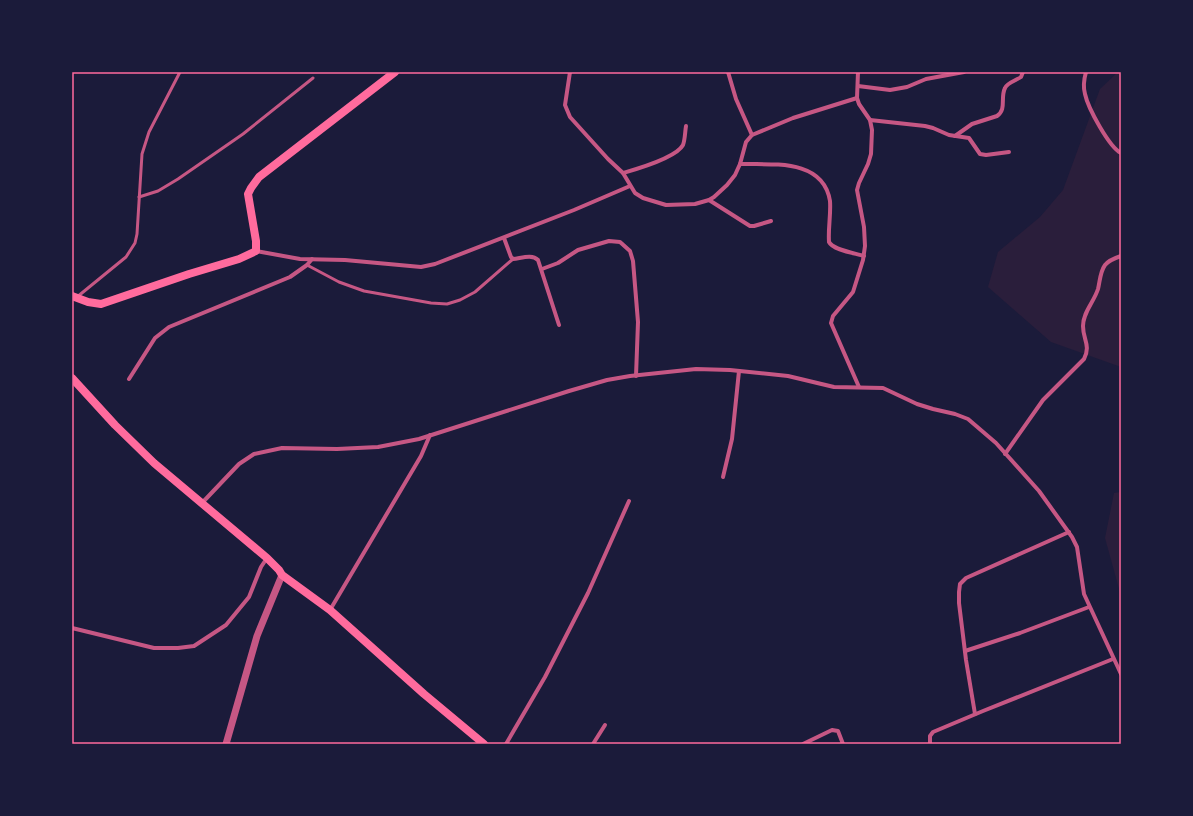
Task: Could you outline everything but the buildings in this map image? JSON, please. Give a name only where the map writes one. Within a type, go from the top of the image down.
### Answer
[{"type":"main road","points":[[74,297],[101,304],[189,274],[239,259],[256,251],[256,241],[248,194],[259,177],[395,72]]},
{"type":"main road","points":[[72,378],[115,425],[154,462],[267,558],[282,575],[330,610],[424,694],[484,744]]},
{"type":"street","points":[[570,72],[566,99],[566,111],[570,117],[623,173],[635,193],[643,198],[666,205],[695,204],[709,200],[727,185],[735,175],[740,164],[746,142],[752,136],[793,118],[858,98]]},
{"type":"street","points":[[728,72],[736,99],[752,136]]},
{"type":"street","points":[[858,72],[859,104],[870,120],[872,130],[871,154],[868,164],[858,183],[857,190],[864,227],[864,256],[853,292],[834,316],[831,323],[859,387]]},
{"type":"street","points":[[858,86],[890,90],[907,87],[926,79],[964,72]]},
{"type":"street","points":[[955,136],[972,124],[1000,114],[1003,108],[1005,88],[1007,85],[1021,77],[1023,72]]},
{"type":"street","points":[[1086,72],[1084,92],[1088,103],[1100,127],[1121,153]]},
{"type":"street","points":[[870,120],[925,126],[955,136],[969,138],[982,155],[1009,152]]},
{"type":"street","points":[[623,173],[655,163],[669,156],[680,148],[683,144],[686,126]]},
{"type":"street","points":[[740,164],[797,166],[818,178],[827,192],[830,202],[828,236],[830,245],[864,256]]},
{"type":"street","points":[[256,251],[300,259],[345,260],[420,267],[435,264],[504,238],[630,186]]},
{"type":"street","points":[[709,200],[752,226],[771,221]]},
{"type":"street","points":[[504,238],[511,257],[514,259],[531,257],[538,260],[559,325]]},
{"type":"street","points":[[542,269],[558,263],[578,250],[609,241],[620,242],[630,251],[633,261],[638,322],[636,376]]},
{"type":"street","points":[[1005,454],[1043,400],[1084,359],[1088,352],[1083,328],[1084,319],[1097,290],[1102,271],[1112,260],[1121,256]]},
{"type":"street","points":[[129,379],[155,338],[169,327],[290,277],[307,265],[312,259]]},
{"type":"street","points":[[202,503],[238,464],[254,454],[282,448],[337,449],[378,447],[430,435],[606,380],[696,370],[739,371],[788,376],[834,387],[883,388],[917,404],[961,416],[968,420],[996,444],[1039,491],[1069,532],[1077,547],[1084,594],[1121,674]]},
{"type":"street","points":[[723,477],[732,439],[739,371]]},
{"type":"street","points":[[330,610],[421,456],[430,435]]},
{"type":"street","points":[[506,744],[544,677],[588,593],[629,501]]},
{"type":"street","points":[[975,714],[965,651],[959,597],[960,584],[966,578],[1069,532]]},
{"type":"street","points":[[72,628],[154,648],[194,646],[226,625],[249,597],[261,567],[267,558]]},
{"type":"street","points":[[226,744],[257,636],[282,575]]},
{"type":"street","points":[[965,651],[1020,633],[1089,607]]},
{"type":"street","points":[[930,744],[930,736],[933,732],[1113,659]]},
{"type":"street","points":[[593,744],[605,725]]},
{"type":"street","points":[[802,744],[832,730],[838,731],[843,744]]},
{"type":"lane","points":[[74,297],[126,257],[135,243],[137,234],[142,154],[149,132],[180,72]]},
{"type":"lane","points":[[139,197],[158,191],[178,179],[243,134],[313,78]]},
{"type":"lane","points":[[307,265],[339,282],[364,291],[431,303],[447,304],[460,300],[475,292],[514,259]]},
{"type":"shaded area","points":[[1118,72],[1121,72],[1121,367],[1051,342],[988,287],[998,252],[1040,217],[1063,190],[1100,89]]},
{"type":"shaded area","points":[[1121,492],[1121,596],[1105,538],[1114,493]]}]
